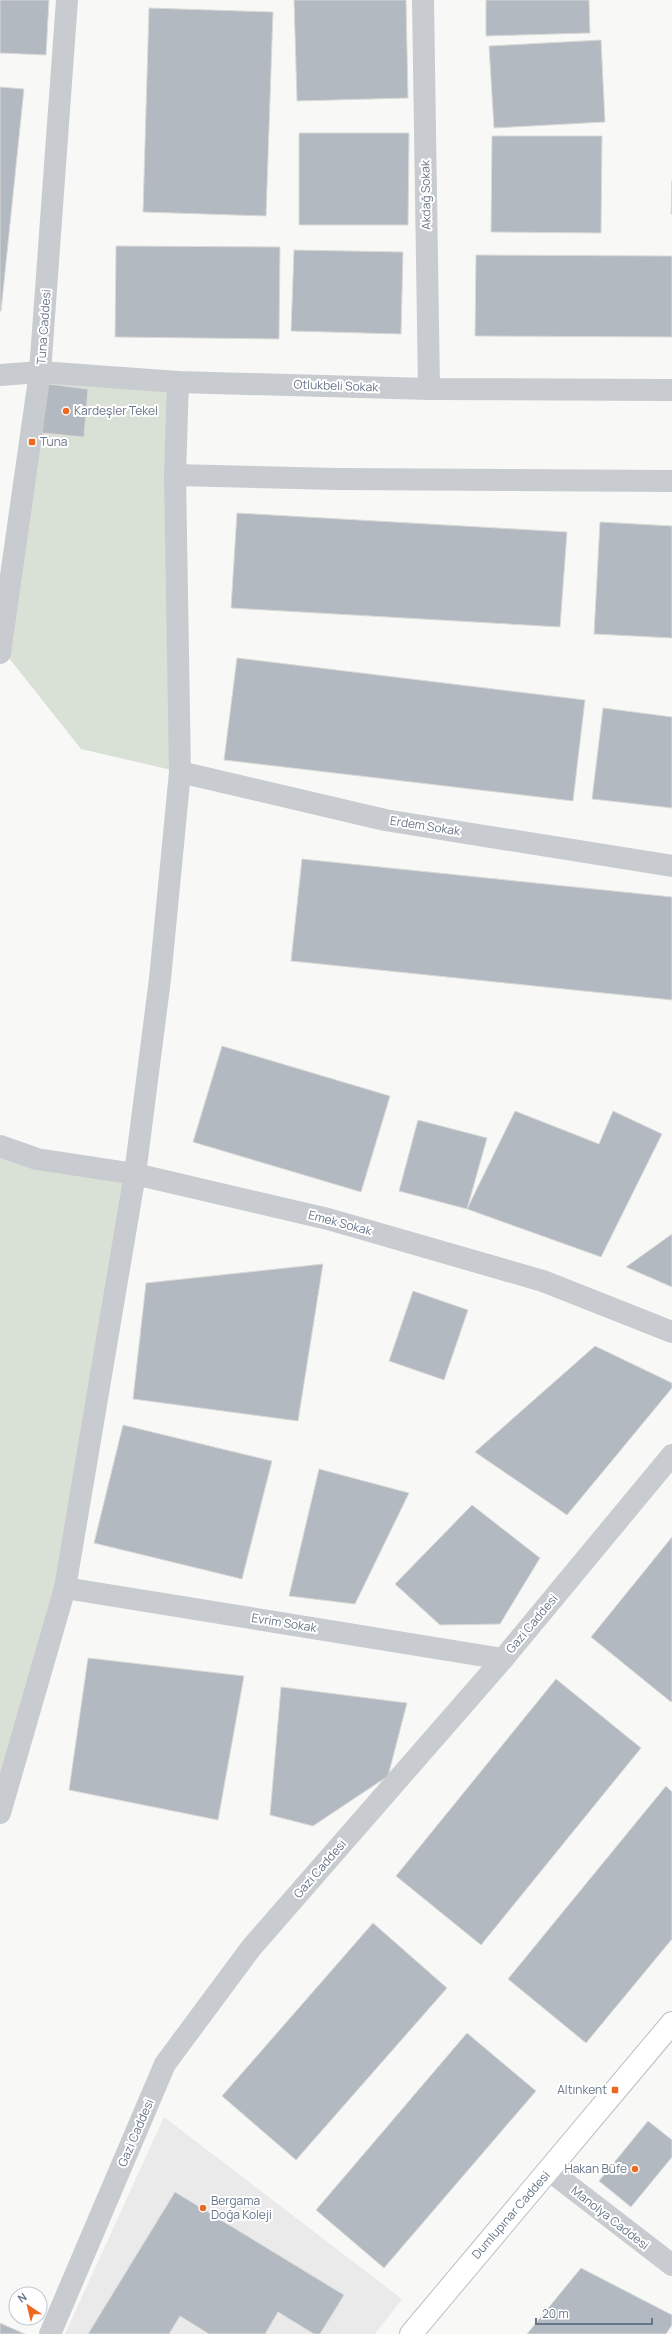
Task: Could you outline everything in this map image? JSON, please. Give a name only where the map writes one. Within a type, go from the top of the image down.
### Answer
[{"type":"main road","name":"Dumlupınar Caddesi","points":[[411,2334],[672,2023]]},
{"type":"street","name":"Tuna Caddesi","points":[[0,652],[40,372],[67,0]]},
{"type":"street","name":"Akdağ Sokak","points":[[423,0],[429,389]]},
{"type":"street","name":"Otlukbeli Sokak","points":[[0,375],[40,372],[178,382],[429,389],[672,390]]},
{"type":"street","points":[[0,1813],[65,1588],[135,1174],[160,980],[180,772],[175,475],[178,382]]},
{"type":"street","points":[[175,475],[337,480],[672,481]]},
{"type":"street","name":"Erdem Sokak","points":[[180,772],[385,820],[672,866]]},
{"type":"street","name":"Emek Sokak","points":[[0,1146],[37,1159],[135,1174],[328,1219],[543,1281],[672,1332]]},
{"type":"street","name":"Gazi Caddesi","points":[[50,2334],[165,2064],[251,1948],[503,1659],[672,1455]]},
{"type":"street","name":"Evrim Sokak","points":[[65,1588],[503,1659]]},
{"type":"street","name":"Manolya Caddesi","points":[[550,2170],[672,2265]]},
{"type":"shaded area","points":[[40,372],[178,382],[180,772],[81,749],[1,648]]},
{"type":"shaded area","points":[[0,1146],[135,1174],[65,1588],[0,1813]]},
{"type":"shaded area","name":"Bergama Doğa Koleji","points":[[164,2117],[402,2299],[375,2334],[65,2334]]},
{"type":"building","points":[[0,0],[49,0],[46,55],[0,53]]},
{"type":"building","points":[[294,0],[406,0],[408,98],[297,101]]},
{"type":"building","points":[[486,0],[589,0],[590,33],[486,36]]},
{"type":"building","points":[[149,8],[273,12],[266,216],[143,212]]},
{"type":"building","points":[[601,40],[605,122],[494,128],[489,46]]},
{"type":"building","points":[[0,87],[24,89],[1,311],[0,311]]},
{"type":"building","points":[[299,133],[409,133],[408,225],[299,225]]},
{"type":"building","points":[[492,136],[602,136],[601,233],[491,232]]},
{"type":"building","points":[[672,181],[672,214],[671,214]]},
{"type":"building","points":[[116,246],[280,247],[279,339],[115,337]]},
{"type":"building","points":[[294,250],[403,252],[401,334],[291,331]]},
{"type":"building","points":[[476,255],[672,256],[672,337],[475,336]]},
{"type":"building","name":"Kardeşler Tekel","points":[[48,384],[88,389],[84,437],[42,433]]},
{"type":"building","points":[[237,513],[567,532],[560,627],[231,608]]},
{"type":"building","points":[[600,522],[672,526],[672,638],[594,634]]},
{"type":"building","points":[[237,658],[585,700],[573,801],[224,760]]},
{"type":"building","points":[[603,708],[672,717],[672,808],[592,799]]},
{"type":"building","points":[[302,859],[672,897],[672,1000],[291,961]]},
{"type":"building","points":[[222,1046],[390,1096],[361,1192],[193,1142]]},
{"type":"building","points":[[515,1111],[599,1144],[613,1111],[662,1134],[601,1257],[467,1209]]},
{"type":"building","points":[[418,1120],[487,1138],[467,1209],[399,1191]]},
{"type":"building","points":[[672,1234],[672,1287],[626,1267]]},
{"type":"building","points":[[323,1264],[298,1421],[133,1399],[146,1283]]},
{"type":"building","points":[[413,1291],[468,1310],[444,1380],[389,1361]]},
{"type":"building","points":[[595,1346],[672,1383],[672,1388],[567,1515],[475,1452]]},
{"type":"building","points":[[123,1425],[272,1461],[242,1579],[94,1543]]},
{"type":"building","points":[[319,1469],[409,1493],[355,1604],[289,1596]]},
{"type":"building","points":[[472,1505],[540,1558],[500,1624],[440,1625],[395,1584]]},
{"type":"building","points":[[672,1537],[672,1701],[671,1702],[591,1637]]},
{"type":"building","points":[[88,1658],[244,1676],[218,1820],[69,1790]]},
{"type":"building","points":[[556,1679],[641,1748],[481,1945],[396,1876]]},
{"type":"building","points":[[281,1687],[407,1703],[388,1776],[313,1826],[270,1815]]},
{"type":"building","points":[[666,1786],[672,1792],[672,1939],[586,2043],[508,1979]]},
{"type":"building","points":[[373,1923],[447,1988],[296,2160],[222,2096]]},
{"type":"building","points":[[467,2033],[536,2091],[384,2268],[316,2210]]},
{"type":"building","name":"Hakan Büfe","points":[[648,2121],[672,2140],[672,2157],[631,2207],[599,2181]]},
{"type":"building","name":"Bergama Doğa Koleji","points":[[175,2192],[344,2295],[320,2334],[314,2334],[278,2312],[265,2334],[209,2334],[180,2316],[169,2334],[88,2334]]},
{"type":"building","points":[[581,2268],[672,2315],[672,2325],[666,2334],[527,2334]]},
{"type":"building","points":[[0,2323],[25,2334],[0,2334]]},
{"type":"place","name":"Kardeşler Tekel","points":[[66,411]]},
{"type":"place","name":"Tuna","points":[[32,442]]},
{"type":"place","name":"Altınkent","points":[[615,2090]]},
{"type":"place","name":"Hakan Büfe","points":[[635,2169]]},
{"type":"place","name":"Bergama Doğa Koleji","points":[[203,2208]]}]
